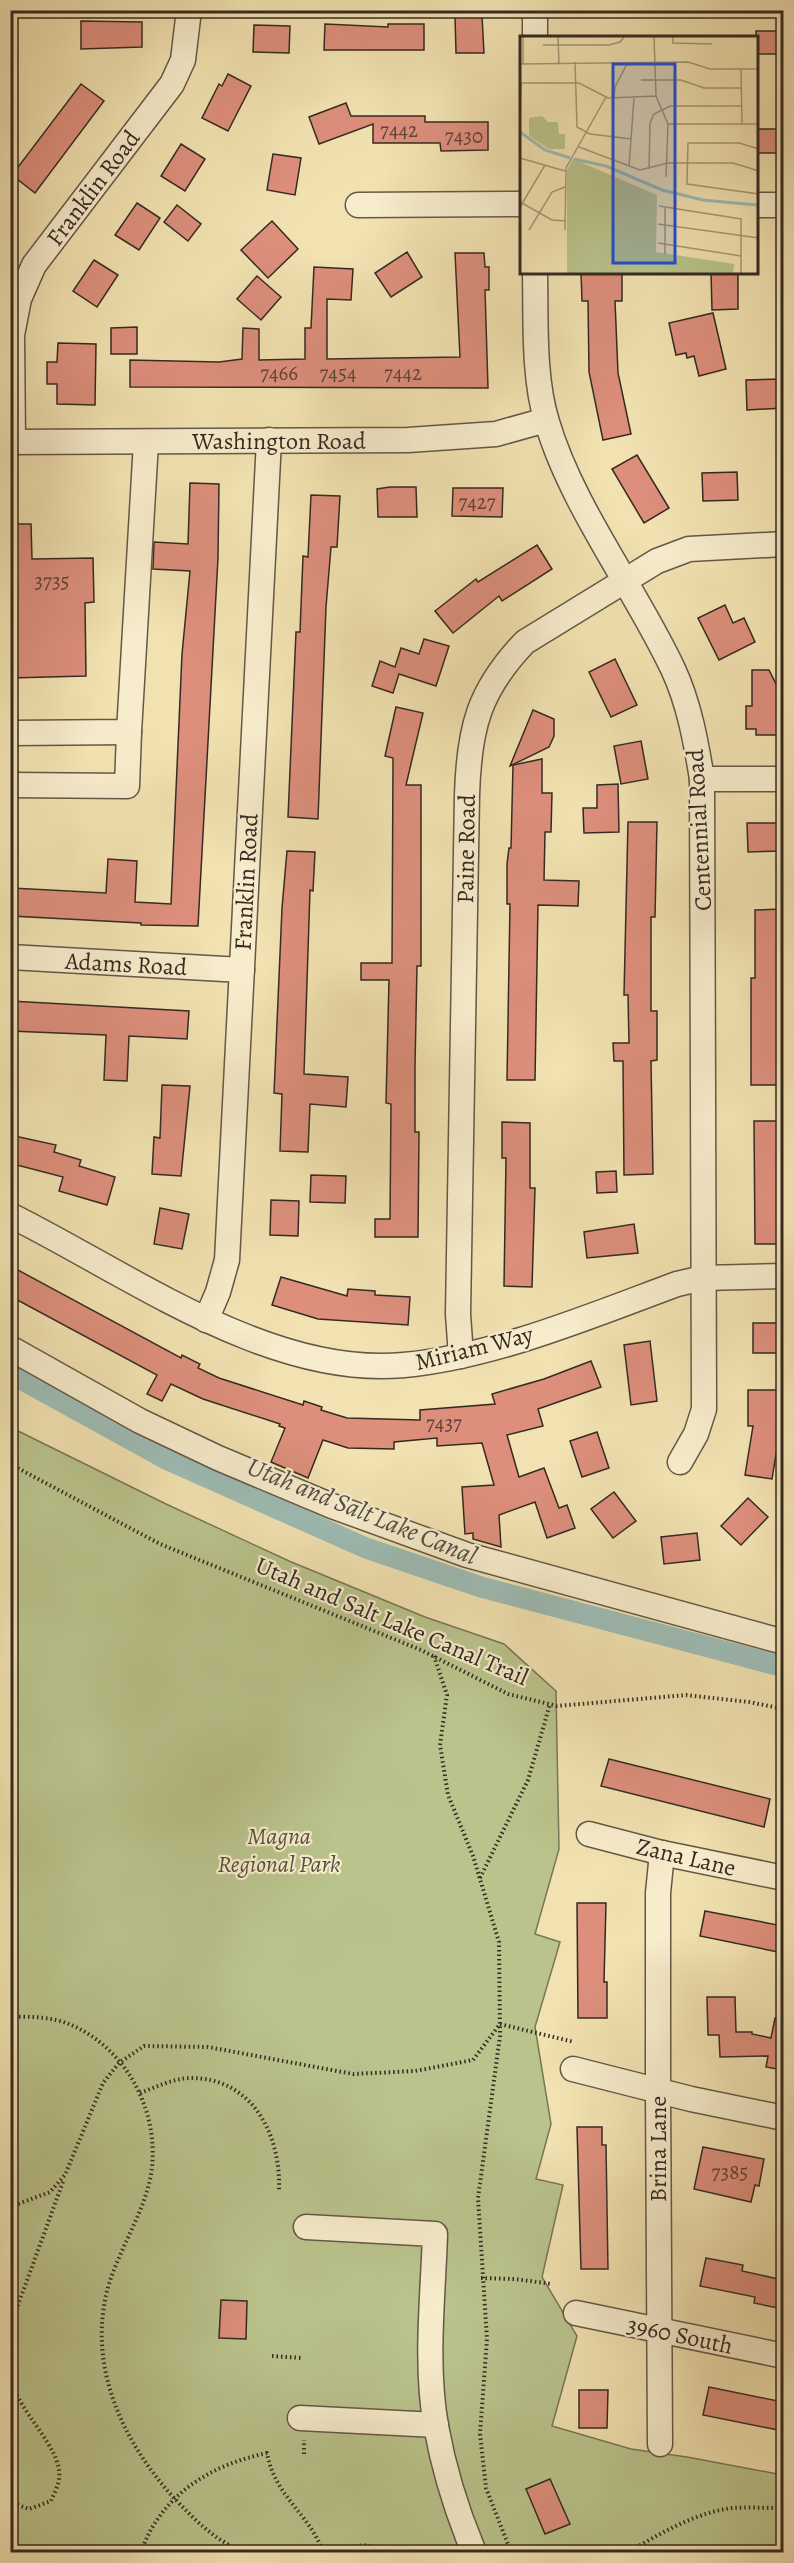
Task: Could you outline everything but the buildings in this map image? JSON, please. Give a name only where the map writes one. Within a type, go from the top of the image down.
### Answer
[{"type":"street","name":"Franklin Road","points":[[12,442],[12,335],[19,299],[34,265],[172,84],[183,60],[189,10]]},
{"type":"street","points":[[535,10],[535,36]]},
{"type":"street","points":[[358,205],[520,204]]},
{"type":"street","points":[[758,205],[783,205]]},
{"type":"street","name":"Centennial Road","points":[[535,274],[536,337],[546,420],[577,495],[626,580],[674,671],[687,707],[702,779],[704,1409],[696,1434],[680,1462]]},
{"type":"street","name":"Washington Road","points":[[12,442],[456,438],[496,434],[546,420]]},
{"type":"street","name":"Franklin Road","points":[[206,1320],[218,1292],[227,1260],[269,440]]},
{"type":"street","points":[[10,785],[127,786],[146,442]]},
{"type":"street","name":"Paine Road","points":[[461,1356],[458,1314],[466,817],[468,760],[472,728],[482,701],[508,660],[525,642],[657,561],[689,549],[783,544]]},
{"type":"street","points":[[10,733],[129,732]]},
{"type":"street","points":[[702,779],[783,779]]},
{"type":"street","name":"Adams Road","points":[[10,957],[242,970]]},
{"type":"street","name":"Miriam Way","points":[[10,1215],[206,1320],[262,1343],[300,1355],[349,1364],[402,1366],[461,1356],[677,1284],[703,1278],[783,1276]]},
{"type":"street","points":[[10,1348],[140,1421],[218,1458],[332,1506],[467,1555],[783,1642]]},
{"type":"street","name":"Zana Lane","points":[[589,1834],[662,1853],[783,1878]]},
{"type":"street","name":"Brina Lane","points":[[660,2444],[658,1893],[662,1853]]},
{"type":"street","points":[[573,2068],[783,2118]]},
{"type":"street","points":[[306,2227],[435,2234],[432,2364],[436,2425],[447,2474],[474,2553]]},
{"type":"street","name":"3960 South","points":[[576,2313],[783,2356]]},
{"type":"street","points":[[300,2418],[436,2425]]},
{"type":"path","name":"Utah and Salt Lake Canal Trail","points":[[10,1464],[160,1544],[434,1656],[508,1694],[550,1704],[584,1705],[686,1695],[749,1702],[783,1709]]},
{"type":"path","points":[[434,1656],[447,1695],[440,1745],[448,1795],[480,1879],[499,1942],[500,2024],[478,2198],[481,2278],[487,2339],[481,2406],[482,2468],[490,2499],[511,2553]]},
{"type":"path","points":[[480,1879],[528,1780],[550,1704]]},
{"type":"path","points":[[10,2017],[33,2016],[68,2024],[99,2042],[119,2063],[140,2093],[150,2125],[152,2170],[140,2212],[122,2247],[106,2293],[103,2349],[114,2404],[127,2436],[152,2474],[202,2528],[217,2540],[245,2553]]},
{"type":"path","points":[[500,2024],[574,2042]]},
{"type":"path","points":[[10,2326],[65,2175],[103,2083],[119,2063],[144,2046],[208,2047],[353,2074],[415,2071],[473,2060],[500,2024]]},
{"type":"path","points":[[140,2093],[174,2080],[189,2078],[224,2085],[245,2099],[259,2112],[270,2128],[278,2155],[279,2190]]},
{"type":"path","points":[[10,2207],[50,2192],[65,2175]]},
{"type":"path","points":[[481,2278],[515,2279],[552,2284]]},
{"type":"path","points":[[272,2356],[302,2358]]},
{"type":"path","points":[[10,2374],[12,2390],[51,2448],[60,2477],[51,2501],[29,2509],[10,2502]]},
{"type":"path","points":[[141,2553],[157,2520],[183,2489],[213,2470],[267,2452],[276,2484],[309,2524],[323,2553]]},
{"type":"path","points":[[628,2553],[672,2528],[731,2508],[783,2508]]},
{"type":"path","points":[[328,2553],[363,2545],[400,2553]]},
{"type":"green space","name":"Magna Regional Park","points":[[10,1427],[166,1504],[289,1561],[425,1617],[504,1644],[556,1691],[559,1849],[535,1934],[560,1942],[535,2027],[551,2124],[536,2179],[563,2185],[542,2277],[577,2336],[552,2426],[631,2449],[783,2475],[783,2552],[11,2552]]},
{"type":"waterway","name":"Utah and Salt Lake Canal","points":[[10,1373],[168,1460],[366,1548],[481,1587],[784,1667]]}]
